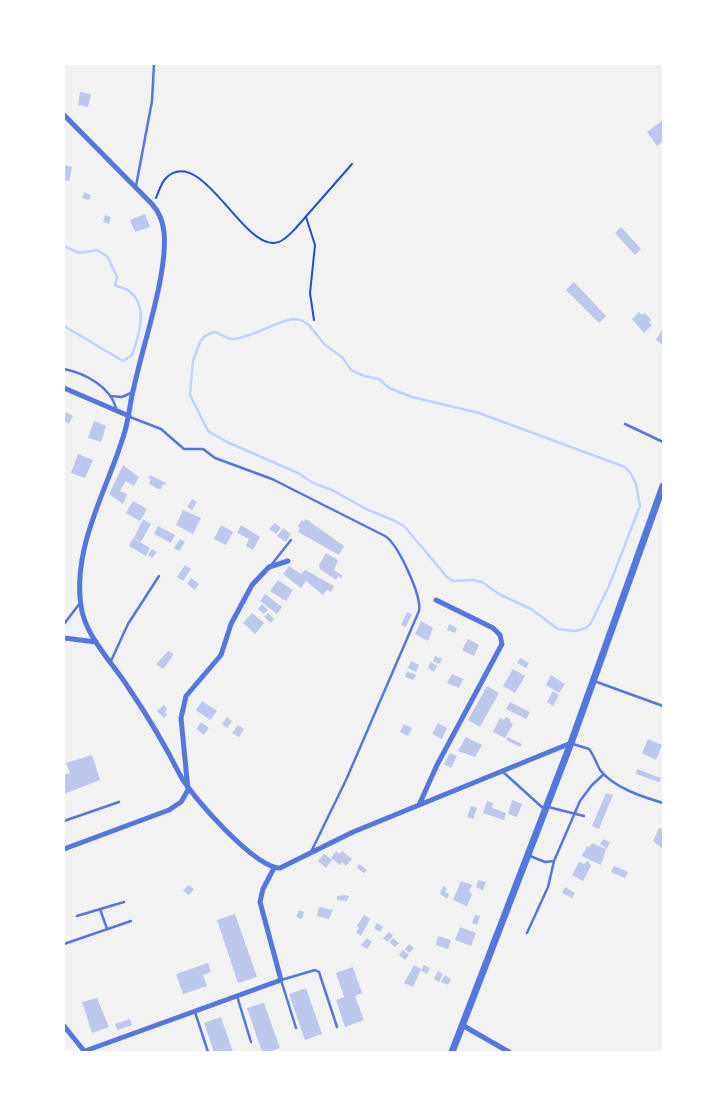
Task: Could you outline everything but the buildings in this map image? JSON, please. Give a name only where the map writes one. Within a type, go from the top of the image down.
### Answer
[{"type":"street","points":[[64,115],[136,186],[160,216],[164,242],[160,274],[129,416],[88,536],[82,569],[81,602],[84,618],[96,642],[111,661],[156,733],[188,790],[216,822],[274,868],[286,866],[353,832],[571,743]]},
{"type":"street","points":[[64,388],[102,402],[116,411],[129,416]]},
{"type":"street","points":[[452,1052],[571,743],[663,486]]},
{"type":"street","points":[[64,849],[169,810],[181,802],[188,790],[181,718],[184,702],[194,686],[217,660],[246,595],[269,567],[288,561]]},
{"type":"street","points":[[419,805],[437,765],[502,644],[500,635],[493,628],[436,600]]},
{"type":"street","points":[[64,638],[96,642]]},
{"type":"street","points":[[64,1026],[85,1052],[194,1010],[281,980],[260,902],[263,889],[274,868]]},
{"type":"street","points":[[462,1025],[509,1052]]},
{"type":"lane","points":[[136,186],[152,101],[154,64]]},
{"type":"lane","points":[[64,369],[92,378],[109,396],[116,411]]},
{"type":"lane","points":[[109,396],[122,397],[133,392]]},
{"type":"lane","points":[[129,416],[161,429],[184,449],[203,449],[215,458],[272,479],[385,536],[398,551],[418,596],[419,611],[346,780],[310,853]]},
{"type":"lane","points":[[625,424],[663,442]]},
{"type":"lane","points":[[269,567],[282,554],[291,540]]},
{"type":"lane","points":[[111,661],[132,618],[160,576]]},
{"type":"lane","points":[[64,624],[81,602]]},
{"type":"lane","points":[[592,680],[663,706]]},
{"type":"lane","points":[[571,743],[589,749],[604,774],[628,790],[663,803]]},
{"type":"lane","points":[[502,771],[545,808],[584,816]]},
{"type":"lane","points":[[526,933],[548,887],[554,861],[573,814],[584,795],[604,774]]},
{"type":"lane","points":[[64,821],[119,802]]},
{"type":"lane","points":[[527,855],[545,862],[554,861]]},
{"type":"lane","points":[[77,916],[124,902]]},
{"type":"lane","points":[[100,909],[107,930]]},
{"type":"lane","points":[[64,944],[131,921]]},
{"type":"lane","points":[[296,1028],[281,980],[317,970],[337,1027]]},
{"type":"lane","points":[[236,995],[251,1042]]},
{"type":"lane","points":[[194,1010],[208,1052]]},
{"type":"path","points":[[152,204],[162,182],[168,176],[183,171],[199,178],[250,231],[265,241],[276,242],[287,237],[352,164]]},
{"type":"path","points":[[306,217],[315,245],[310,293],[314,320]]},
{"type":"waterway","points":[[64,246],[79,253],[97,250],[108,257],[117,277],[115,285],[127,290],[135,297],[141,312],[141,321],[132,355],[123,361],[64,326]]},
{"type":"waterway","points":[[292,319],[301,320],[309,325],[325,345],[342,357],[351,370],[364,376],[379,379],[389,388],[412,397],[479,413],[625,467],[636,484],[640,506],[609,586],[591,623],[586,628],[575,631],[558,629],[531,609],[499,594],[482,582],[473,580],[453,581],[447,577],[404,526],[368,510],[332,490],[313,483],[298,473],[227,442],[208,431],[190,395],[193,361],[200,342],[205,336],[214,332],[232,339],[238,339],[292,319]]}]
